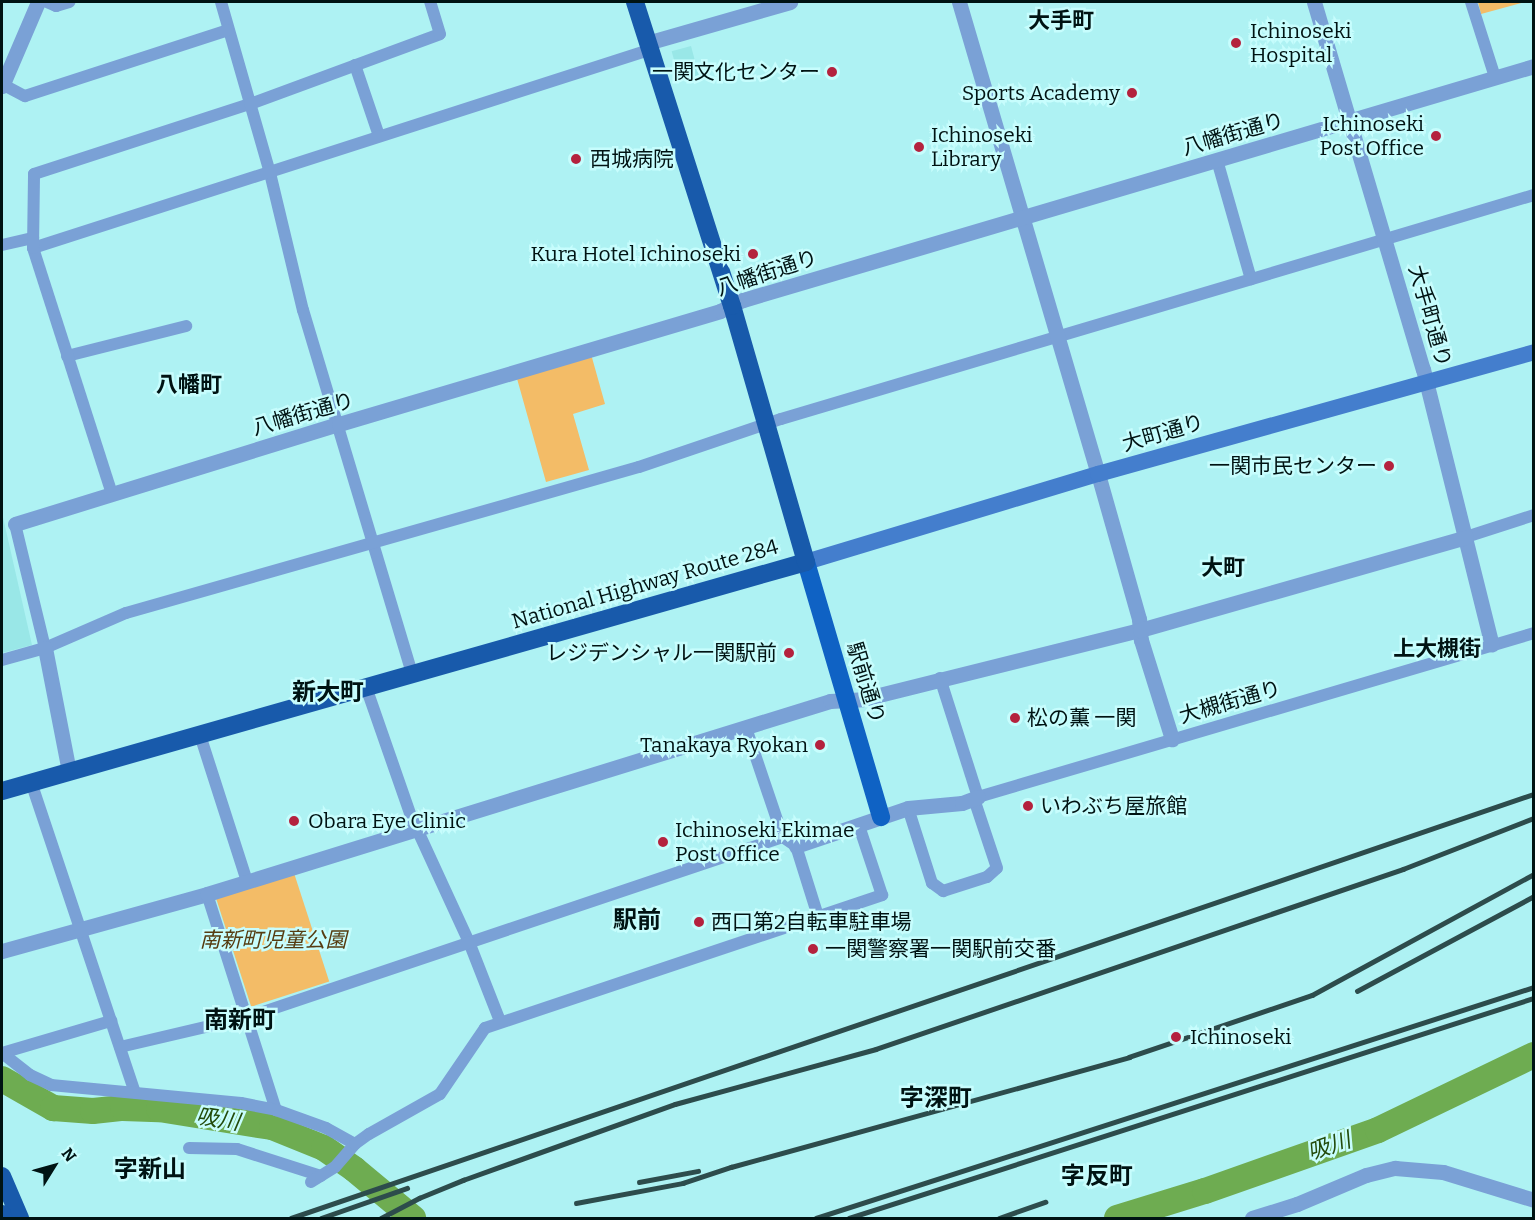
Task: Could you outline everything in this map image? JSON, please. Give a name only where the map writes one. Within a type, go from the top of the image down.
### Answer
[{"type":"highway","name":"National Highway Route 284","points":[[2,791],[807,562],[732,306],[635,2]]},
{"type":"highway","points":[[2,1176],[20,1218]]},
{"type":"highway","points":[[2,1214],[3,1218]]},
{"type":"main road","name":"大町通り","points":[[807,562],[1098,474],[1533,352]]},
{"type":"main road","name":"駅前通り","points":[[807,562],[881,817]]},
{"type":"street","points":[[38,2],[2,85],[25,96],[228,30]]},
{"type":"street","points":[[47,2],[56,6],[69,2]]},
{"type":"street","points":[[220,2],[270,173],[303,310],[412,674]]},
{"type":"street","points":[[112,494],[33,243],[34,174],[250,104],[440,34],[430,2]]},
{"type":"street","points":[[2,245],[33,243],[270,173],[790,2]]},
{"type":"street","points":[[959,2],[1098,474],[1172,739]]},
{"type":"street","name":"大手町通り","points":[[1314,2],[1427,382],[1492,645]]},
{"type":"street","points":[[1472,2],[1495,77]]},
{"type":"street","points":[[355,65],[379,136]]},
{"type":"street","name":"八幡街通り","points":[[15,524],[732,306],[743,300],[1023,219],[1533,66]]},
{"type":"street","points":[[1217,160],[1251,279]]},
{"type":"street","points":[[2,660],[45,648],[126,613],[639,467],[765,424],[1533,195]]},
{"type":"street","points":[[67,356],[186,326]]},
{"type":"street","points":[[2,951],[207,894],[830,701],[864,699],[940,678],[1140,630],[1466,537],[1533,515]]},
{"type":"street","points":[[15,524],[45,648],[69,771]]},
{"type":"street","name":"大槻街通り","points":[[976,798],[1533,633]]},
{"type":"street","points":[[908,808],[932,883],[943,891],[987,878],[997,868],[940,678]]},
{"type":"street","points":[[366,687],[416,829],[469,942],[500,1021]]},
{"type":"street","points":[[746,728],[783,837],[796,846],[818,916]]},
{"type":"street","points":[[200,735],[247,881]]},
{"type":"street","points":[[32,782],[135,1092]]},
{"type":"street","points":[[796,846],[908,808],[976,798]]},
{"type":"street","points":[[189,1148],[237,1149],[316,1179],[335,1167],[352,1147],[440,1094],[485,1028],[500,1021],[882,895],[859,826]]},
{"type":"street","points":[[120,1047],[248,1017],[783,837]]},
{"type":"street","points":[[207,894],[276,1110]]},
{"type":"street","points":[[2,1053],[111,1021]]},
{"type":"street","points":[[2,1053],[30,1076],[51,1085],[241,1103],[276,1110],[326,1128],[352,1147]]},
{"type":"street","points":[[1252,1218],[1297,1204],[1366,1175],[1395,1168],[1443,1172],[1533,1200]]},
{"type":"shaded area","points":[[691,46],[699,75],[679,80],[672,51]]},
{"type":"shaded area","points":[[2,513],[32,645],[2,653]]},
{"type":"green space","points":[[1478,2],[1525,2],[1481,14]]},
{"type":"green space","points":[[591,354],[605,404],[573,414],[589,470],[546,482],[516,375]]},
{"type":"green space","name":"南新町児童公園","points":[[294,873],[329,981],[251,1007],[216,898]]},
{"type":"waterway","name":"吸川","points":[[1117,1218],[1205,1191],[1378,1130],[1534,1055]]},
{"type":"waterway","name":"吸川","points":[[2,1079],[53,1108],[93,1111],[123,1108],[159,1109],[272,1127],[324,1148],[354,1169],[413,1218]]},
{"type":"railway","points":[[291,1218],[1534,794]]},
{"type":"railway","points":[[381,1218],[419,1198],[463,1180],[675,1104],[876,1049],[1403,869],[1534,818]]},
{"type":"railway","points":[[576,1203],[683,1183],[731,1167],[1129,1057],[1312,995],[1534,874]]},
{"type":"railway","points":[[1357,991],[1534,896]]},
{"type":"railway","points":[[816,1218],[1534,987]]},
{"type":"railway","points":[[849,1218],[1534,998]]},
{"type":"railway","points":[[639,1182],[698,1171]]},
{"type":"railway","points":[[321,1218],[407,1188]]},
{"type":"railway","points":[[999,1218],[1045,1202]]},
{"type":"place","name":"Ichinoseki Hospital","points":[[1236,43]]},
{"type":"place","name":"一関文化センター","points":[[832,72]]},
{"type":"place","name":"Sports Academy","points":[[1132,93]]},
{"type":"place","name":"Ichinoseki Post Office","points":[[1436,136]]},
{"type":"place","name":"Ichinoseki Library","points":[[919,147]]},
{"type":"place","name":"西城病院","points":[[576,159]]},
{"type":"place","name":"Kura Hotel Ichinoseki","points":[[753,254]]},
{"type":"place","name":"一関市民センター","points":[[1389,466]]},
{"type":"place","name":"レジデンシャル一関駅前","points":[[789,653]]},
{"type":"place","name":"松の薫 一関","points":[[1015,718]]},
{"type":"place","name":"Tanakaya Ryokan","points":[[820,745]]},
{"type":"place","name":"いわぶち屋旅館","points":[[1028,806]]},
{"type":"place","name":"Obara Eye Clinic","points":[[294,821]]},
{"type":"place","name":"Ichinoseki Ekimae Post Office","points":[[663,842]]},
{"type":"place","name":"西口第2自転車駐車場","points":[[699,922]]},
{"type":"place","name":"一関警察署一関駅前交番","points":[[813,949]]},
{"type":"place","name":"Ichinoseki","points":[[1176,1037]]},
{"type":"district","name":"大手町","points":[[1061,21]]},
{"type":"district","name":"八幡町","points":[[189,385]]},
{"type":"district","name":"大町","points":[[1223,568]]},
{"type":"district","name":"上大槻街","points":[[1437,649]]},
{"type":"district","name":"新大町","points":[[328,693]]},
{"type":"district","name":"駅前","points":[[637,921]]},
{"type":"district","name":"南新町","points":[[240,1021]]},
{"type":"district","name":"字深町","points":[[936,1099]]},
{"type":"district","name":"字新山","points":[[150,1170]]},
{"type":"district","name":"字反町","points":[[1097,1177]]}]
